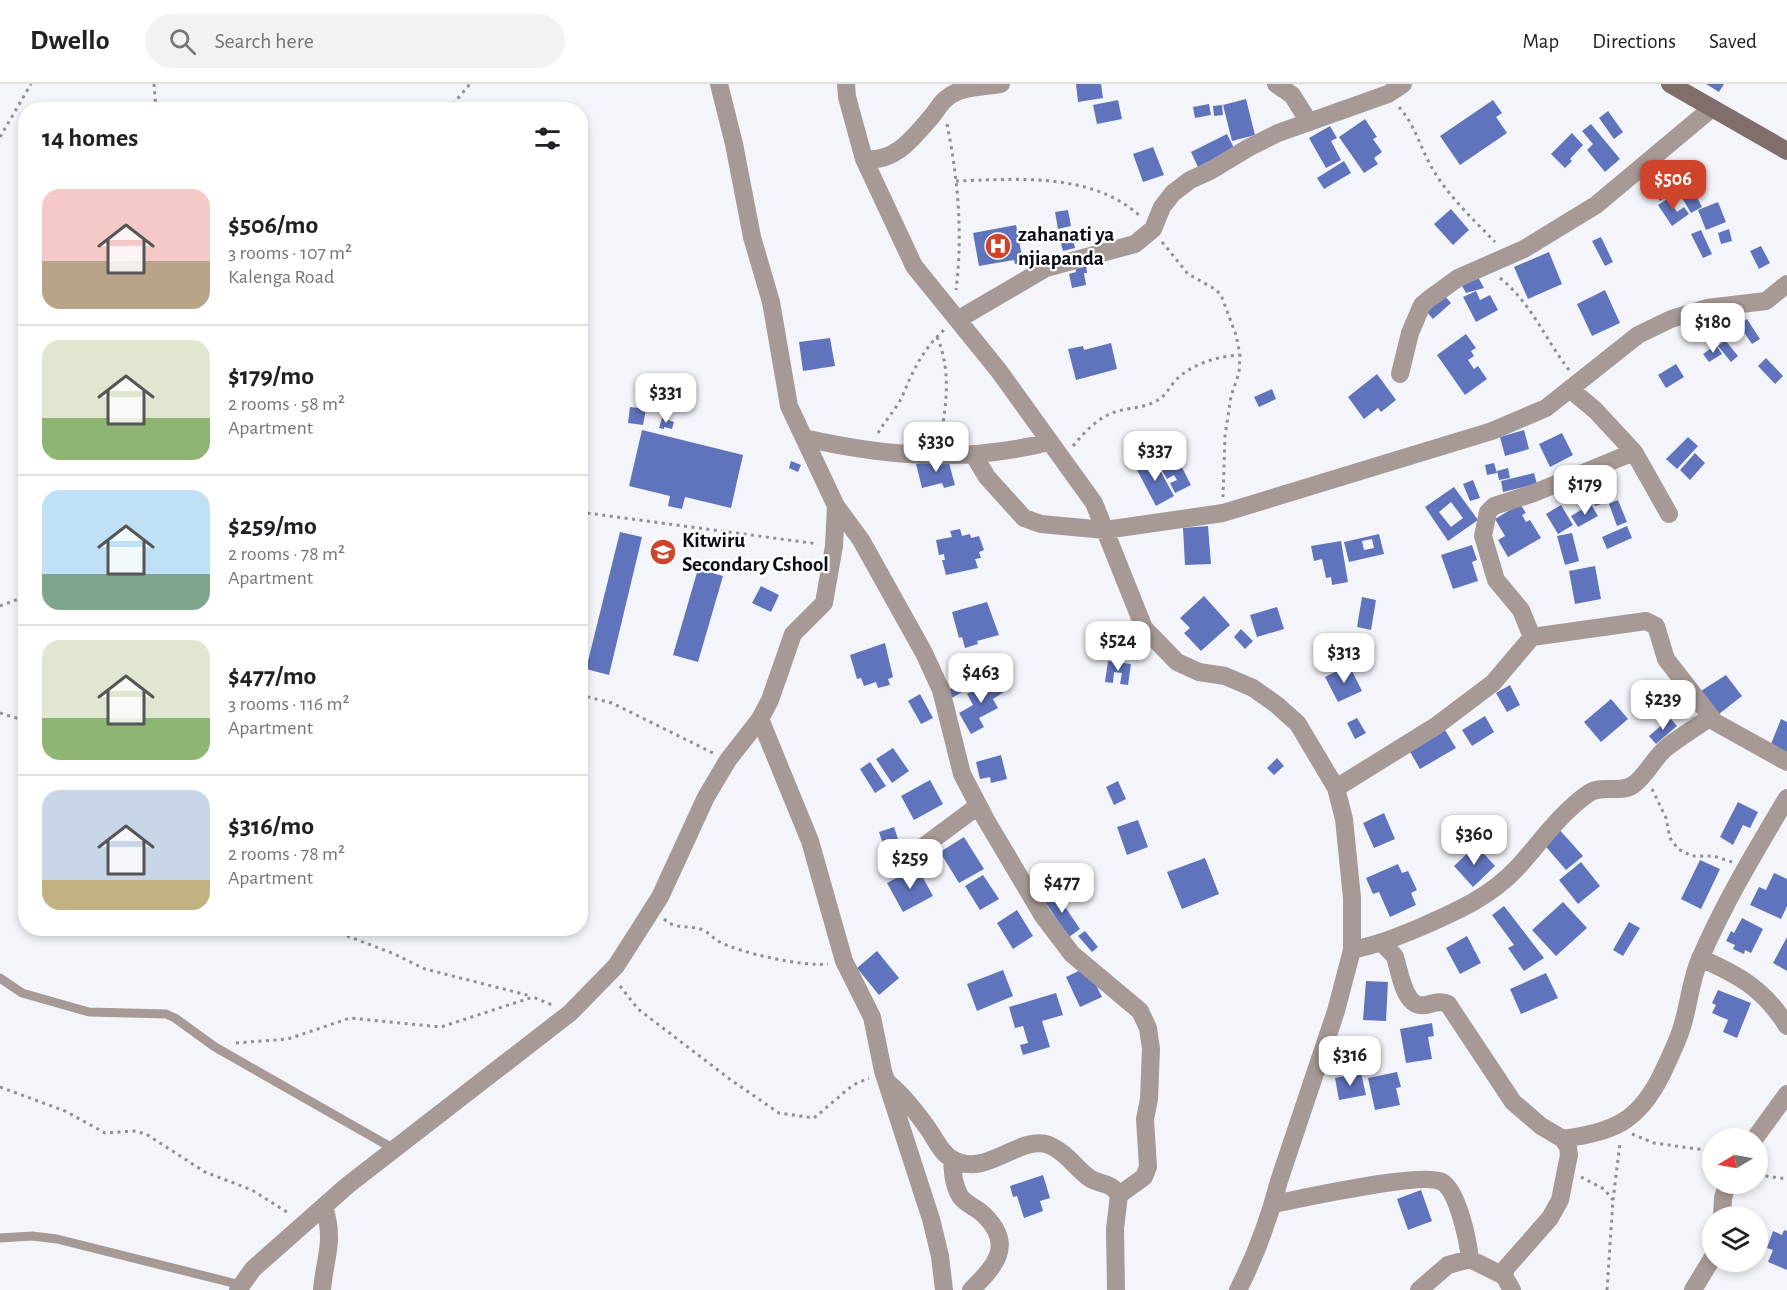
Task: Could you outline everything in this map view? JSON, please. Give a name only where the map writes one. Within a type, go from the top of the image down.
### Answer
[{"type":"main road","points":[[1670,84],[1787,151]]},
{"type":"street","points":[[719,84],[734,144],[752,237],[771,302],[789,406],[836,506],[861,540],[924,653],[940,690],[963,774],[978,806],[1031,897],[1071,954],[1140,1011],[1148,1028],[1151,1049],[1149,1099],[1145,1119],[1148,1167],[1144,1177],[1119,1195],[1115,1229],[1116,1290]]},
{"type":"street","points":[[846,84],[847,97],[864,159],[914,266],[999,371],[1094,503],[1122,579],[1144,628],[1177,662],[1199,672],[1225,676],[1253,688],[1277,705],[1298,724],[1336,788],[1344,819],[1350,871],[1352,950],[1336,1011],[1289,1149],[1273,1204],[1252,1262],[1238,1290]]},
{"type":"street","points":[[864,159],[877,160],[889,157],[918,131],[948,91],[958,92],[1001,84]]},
{"type":"street","points":[[1276,84],[1292,95],[1309,122]]},
{"type":"street","points":[[956,316],[1046,268],[1082,256],[1135,244],[1153,229],[1162,207],[1173,193],[1190,180],[1278,133],[1396,89]]},
{"type":"street","points":[[1400,374],[1410,333],[1422,305],[1458,278],[1509,257],[1596,205],[1712,108]]},
{"type":"street","points":[[972,454],[987,477],[1024,518],[1041,524],[1105,530],[1223,513],[1492,431],[1546,408],[1631,340],[1671,319],[1707,308],[1766,301],[1787,284]]},
{"type":"street","points":[[1575,386],[1634,452],[1669,514]]},
{"type":"street","points":[[804,438],[865,451],[921,457],[999,454],[1049,442]]},
{"type":"street","points":[[1532,637],[1521,610],[1496,580],[1483,536],[1488,512],[1494,506],[1534,493],[1634,452]]},
{"type":"street","points":[[240,1288],[253,1269],[324,1206],[570,1013],[609,973],[660,897],[706,797],[728,760],[760,719],[770,700],[783,657],[794,634],[824,603],[834,546],[836,506]]},
{"type":"street","points":[[1336,788],[1436,726],[1493,683],[1532,637],[1646,621],[1656,627],[1666,659],[1711,717],[1723,727],[1787,762]]},
{"type":"street","points":[[1352,950],[1382,944],[1457,912],[1476,901],[1496,888],[1517,868],[1559,819],[1590,792],[1603,788],[1631,787],[1666,748],[1711,717]]},
{"type":"street","points":[[760,719],[810,841],[844,962],[872,1017],[885,1077],[931,1219],[940,1256],[944,1290]]},
{"type":"street","points":[[1382,944],[1393,954],[1399,976],[1411,1000],[1420,1005],[1438,1002],[1448,1004],[1513,1102],[1541,1126],[1563,1138],[1622,1126],[1642,1108],[1666,1066],[1681,1030],[1700,958],[1787,798]]},
{"type":"street","points":[[924,846],[941,836],[978,806]]},
{"type":"street","points":[[1700,958],[1735,973],[1776,1009],[1787,1026]]},
{"type":"street","points":[[885,1077],[902,1094],[942,1150],[952,1160],[969,1164],[994,1161],[1017,1150],[1043,1144],[1057,1149],[1092,1180],[1110,1185],[1119,1195]]},
{"type":"street","points":[[1762,1128],[1787,1094]]},
{"type":"street","points":[[1419,1290],[1449,1265],[1470,1259],[1508,1283],[1510,1261],[1550,1218],[1560,1200],[1569,1155],[1563,1138]]},
{"type":"street","points":[[952,1160],[953,1180],[960,1197],[985,1215],[995,1230],[1000,1247],[998,1261],[971,1290]]},
{"type":"street","points":[[1273,1204],[1400,1182],[1440,1180],[1446,1185],[1458,1209],[1468,1242],[1470,1259]]},
{"type":"street","points":[[322,1290],[330,1234],[324,1206]]},
{"type":"street","points":[[1693,1290],[1704,1272]]},
{"type":"lane","points":[[0,978],[22,993],[89,1011],[166,1014],[176,1018],[215,1047],[394,1149]]},
{"type":"lane","points":[[0,1238],[32,1236],[57,1239],[240,1288]]},
{"type":"path","points":[[20,102],[31,84]]},
{"type":"path","points":[[154,84],[155,102]]},
{"type":"path","points":[[455,102],[470,84]]},
{"type":"path","points":[[1396,89],[1432,168],[1509,257]]},
{"type":"path","points":[[865,451],[901,399],[921,356],[956,316],[961,241],[956,181],[946,121],[948,91]]},
{"type":"path","points":[[0,137],[18,106]]},
{"type":"path","points":[[956,181],[1008,179],[1073,184],[1110,196],[1137,213],[1153,229],[1188,274],[1215,289],[1221,295],[1230,315],[1240,355],[1239,373],[1231,396],[1225,436],[1223,513]]},
{"type":"path","points":[[1485,265],[1510,286],[1536,316],[1575,386]]},
{"type":"path","points":[[937,337],[944,358],[946,380],[944,416],[937,456]]},
{"type":"path","points":[[1065,464],[1072,448],[1100,419],[1114,412],[1143,406],[1160,398],[1180,375],[1192,368],[1225,356],[1240,355]]},
{"type":"path","points":[[588,513],[834,546]]},
{"type":"path","points":[[0,606],[18,599]]},
{"type":"path","points":[[588,697],[612,703],[728,760]]},
{"type":"path","points":[[0,713],[18,719]]},
{"type":"path","points":[[1649,769],[1652,787],[1666,818],[1670,838],[1678,849],[1692,856],[1714,856],[1748,867]]},
{"type":"path","points":[[660,897],[662,918],[673,927],[704,931],[719,942],[745,952],[824,965],[844,962]]},
{"type":"path","points":[[347,936],[392,953],[425,969],[533,997],[570,1013]]},
{"type":"path","points":[[609,973],[638,1009],[731,1080],[779,1113],[814,1118],[853,1085],[885,1077]]},
{"type":"path","points":[[215,1047],[248,1041],[288,1039],[350,1018],[441,1027],[533,997]]},
{"type":"path","points":[[0,1088],[65,1111],[105,1133],[134,1131],[146,1134],[205,1172],[264,1196],[304,1224]]},
{"type":"path","points":[[1607,1290],[1613,1200],[1622,1126],[1654,1143],[1702,1150]]},
{"type":"path","points":[[1567,1167],[1604,1189],[1613,1200]]},
{"type":"path","points":[[1768,1176],[1787,1179]]},
{"type":"building","points":[[1076,84],[1101,84],[1103,98],[1078,102]]},
{"type":"building","points":[[1706,84],[1724,84],[1719,92]]},
{"type":"building","points":[[1246,99],[1255,135],[1232,141],[1223,105]]},
{"type":"building","points":[[1118,100],[1122,119],[1097,124],[1093,105]]},
{"type":"building","points":[[1493,100],[1502,113],[1496,117],[1507,133],[1460,165],[1440,136]]},
{"type":"building","points":[[1209,104],[1211,115],[1195,118],[1193,107]]},
{"type":"building","points":[[1222,105],[1223,115],[1214,116],[1213,106]]},
{"type":"building","points":[[1608,111],[1623,132],[1614,139],[1599,118]]},
{"type":"building","points":[[1365,119],[1377,137],[1373,139],[1382,152],[1374,158],[1378,164],[1364,173],[1339,137]]},
{"type":"building","points":[[1591,124],[1620,159],[1605,172],[1587,150],[1593,144],[1582,131]]},
{"type":"building","points":[[1330,126],[1337,138],[1331,141],[1341,160],[1326,168],[1309,138]]},
{"type":"building","points":[[1572,133],[1583,145],[1565,168],[1551,154]]},
{"type":"building","points":[[1227,134],[1234,148],[1198,167],[1191,152]]},
{"type":"building","points":[[1153,147],[1164,175],[1143,182],[1133,154]]},
{"type":"building","points":[[1660,159],[1664,165],[1653,173],[1663,187],[1666,184],[1672,192],[1660,201],[1640,173]]},
{"type":"building","points":[[1344,161],[1351,173],[1324,189],[1317,178]]},
{"type":"building","points":[[1691,186],[1702,207],[1691,213],[1679,193]]},
{"type":"building","points":[[1675,194],[1679,201],[1672,205],[1677,212],[1684,207],[1689,214],[1672,226],[1658,205]]},
{"type":"building","points":[[1718,202],[1726,222],[1706,230],[1698,210]]},
{"type":"building","points":[[1451,209],[1469,230],[1453,245],[1434,224]]},
{"type":"building","points":[[1068,210],[1071,226],[1058,229],[1055,212]]},
{"type":"building","name":"zahanati ya njiapanda","points":[[1016,225],[1023,262],[1015,264],[1014,260],[979,266],[973,233]]},
{"type":"building","points":[[1729,229],[1732,241],[1721,244],[1718,233]]},
{"type":"building","points":[[1701,230],[1712,254],[1703,258],[1691,234]]},
{"type":"building","points":[[1072,233],[1075,248],[1063,251],[1059,236]]},
{"type":"building","points":[[1601,237],[1613,262],[1605,266],[1592,241]]},
{"type":"building","points":[[1761,246],[1770,263],[1759,269],[1750,251]]},
{"type":"building","points":[[1549,252],[1562,284],[1528,299],[1514,267]]},
{"type":"building","points":[[1075,263],[1086,263],[1087,273],[1084,273],[1086,285],[1072,288],[1069,274],[1076,272]]},
{"type":"building","points":[[1478,277],[1484,288],[1466,293],[1462,286]]},
{"type":"building","points":[[1605,290],[1620,323],[1592,336],[1577,304]]},
{"type":"building","points":[[1476,291],[1480,300],[1490,295],[1498,310],[1476,322],[1463,297]]},
{"type":"building","points":[[1444,295],[1451,303],[1433,319],[1425,310]]},
{"type":"building","points":[[1747,319],[1760,339],[1752,344],[1739,325]]},
{"type":"building","points":[[1466,334],[1476,348],[1471,351],[1474,356],[1468,360],[1474,369],[1478,366],[1487,379],[1465,395],[1437,355]]},
{"type":"building","points":[[830,338],[835,366],[803,371],[799,342]]},
{"type":"building","points":[[1725,340],[1738,356],[1731,362],[1718,346]]},
{"type":"building","points":[[1111,343],[1117,369],[1076,380],[1068,349],[1083,346],[1084,350]]},
{"type":"building","points":[[1716,345],[1722,354],[1709,362],[1703,354]]},
{"type":"building","points":[[1766,358],[1783,376],[1775,384],[1758,366]]},
{"type":"building","points":[[1676,364],[1684,377],[1666,388],[1658,375]]},
{"type":"building","points":[[1377,374],[1396,400],[1381,412],[1378,408],[1364,419],[1348,397]]},
{"type":"building","points":[[1272,389],[1276,399],[1259,407],[1254,397]]},
{"type":"building","points":[[630,407],[646,409],[643,425],[628,423]]},
{"type":"building","points":[[662,418],[674,422],[672,429],[659,428]]},
{"type":"building","points":[[642,430],[743,455],[731,508],[685,497],[682,509],[668,506],[670,496],[629,486]]},
{"type":"building","points":[[1524,430],[1529,449],[1505,456],[1500,437]]},
{"type":"building","points":[[1562,433],[1573,455],[1550,467],[1539,444]]},
{"type":"building","points":[[1688,437],[1698,446],[1677,469],[1666,459]]},
{"type":"building","points":[[1174,452],[1191,485],[1175,493],[1170,483],[1177,480],[1174,475],[1167,479],[1160,467],[1168,463],[1165,457]]},
{"type":"building","points":[[1695,453],[1705,463],[1690,480],[1680,470]]},
{"type":"building","points":[[947,456],[955,485],[944,488],[942,483],[922,488],[916,464]]},
{"type":"building","points":[[1154,459],[1174,496],[1156,506],[1136,468]]},
{"type":"building","points":[[791,461],[801,465],[798,472],[789,468]]},
{"type":"building","points":[[1494,463],[1497,473],[1487,475],[1485,465]]},
{"type":"building","points":[[1508,468],[1510,478],[1499,480],[1497,471]]},
{"type":"building","points":[[1534,473],[1537,484],[1503,492],[1501,481]]},
{"type":"building","points":[[1585,476],[1589,485],[1562,499],[1557,490]]},
{"type":"building","points":[[1473,480],[1480,498],[1470,501],[1463,484]]},
{"type":"building","points":[[1597,484],[1604,503],[1595,506],[1589,487]]},
{"type":"building","points":[[1454,487],[1478,520],[1448,541],[1425,507]],"holes":[[[1451,502],[1463,518],[1451,527],[1439,512]]]},
{"type":"building","points":[[1618,500],[1627,522],[1617,526],[1609,504]]},
{"type":"building","points":[[1520,504],[1526,513],[1522,515],[1526,522],[1530,520],[1541,538],[1508,557],[1498,540],[1505,536],[1495,519]]},
{"type":"building","points":[[1591,504],[1598,516],[1578,527],[1571,516]]},
{"type":"building","points":[[1561,505],[1573,525],[1558,534],[1546,514]]},
{"type":"building","points":[[1208,526],[1211,564],[1185,565],[1183,528]]},
{"type":"building","points":[[1627,526],[1632,538],[1607,549],[1602,537]]},
{"type":"building","points":[[960,529],[962,536],[970,534],[971,538],[979,536],[984,550],[979,552],[981,558],[975,559],[978,568],[946,575],[942,560],[945,560],[944,554],[939,555],[936,540],[952,537],[950,531]]},
{"type":"building","points":[[620,532],[642,537],[609,675],[588,670],[588,661]]},
{"type":"building","points":[[1572,533],[1579,561],[1565,565],[1557,536]]},
{"type":"building","points":[[1379,534],[1384,554],[1349,562],[1344,542]],"holes":[[[1372,539],[1374,548],[1364,550],[1362,541]]]},
{"type":"building","points":[[1341,541],[1348,582],[1332,585],[1331,577],[1326,578],[1322,559],[1314,561],[1311,546]]},
{"type":"building","points":[[1472,545],[1477,560],[1472,562],[1478,581],[1453,589],[1441,555]]},
{"type":"building","points":[[1595,566],[1601,599],[1575,604],[1569,571]]},
{"type":"building","points":[[698,569],[723,576],[698,662],[673,655]]},
{"type":"building","points":[[761,586],[779,595],[771,612],[752,603]]},
{"type":"building","points":[[1204,596],[1230,625],[1201,651],[1184,633],[1190,628],[1180,618]]},
{"type":"building","points":[[1362,597],[1376,600],[1371,630],[1357,627]]},
{"type":"building","points":[[987,602],[999,635],[977,641],[978,644],[965,648],[962,637],[959,638],[952,612]]},
{"type":"building","points":[[1277,607],[1284,629],[1257,637],[1250,615]]},
{"type":"building","points":[[1241,629],[1253,641],[1245,649],[1234,637]]},
{"type":"building","points":[[885,643],[893,677],[888,679],[890,685],[878,688],[876,682],[864,686],[861,678],[857,679],[850,655]]},
{"type":"building","points":[[1108,661],[1131,664],[1128,685],[1120,684],[1122,673],[1114,672],[1113,683],[1105,682]]},
{"type":"building","points":[[1349,665],[1362,691],[1338,702],[1325,677]]},
{"type":"building","points":[[1726,675],[1742,696],[1719,714],[1701,691]]},
{"type":"building","points":[[996,677],[1004,692],[993,699],[998,708],[979,718],[984,727],[971,734],[959,713],[973,705],[967,694]]},
{"type":"building","points":[[959,683],[964,691],[950,699],[946,692]]},
{"type":"building","points":[[1510,685],[1520,705],[1507,712],[1496,693]]},
{"type":"building","points":[[920,694],[933,718],[921,724],[908,701]]},
{"type":"building","points":[[1611,699],[1628,719],[1601,742],[1584,722]]},
{"type":"building","points":[[1485,716],[1494,732],[1472,746],[1462,730]]},
{"type":"building","points":[[1357,718],[1366,733],[1355,739],[1347,723]]},
{"type":"building","points":[[1670,718],[1677,726],[1656,744],[1649,736]]},
{"type":"building","points":[[1781,719],[1787,722],[1787,757],[1769,749]]},
{"type":"building","points":[[1445,730],[1456,748],[1420,769],[1409,750]]},
{"type":"building","points":[[893,748],[909,771],[892,783],[876,759]]},
{"type":"building","points":[[1001,755],[1007,779],[991,783],[990,777],[980,779],[976,762]]},
{"type":"building","points":[[1277,758],[1284,766],[1274,775],[1267,768]]},
{"type":"building","points":[[870,762],[886,786],[875,793],[860,769]]},
{"type":"building","points":[[930,780],[943,804],[914,820],[901,796]]},
{"type":"building","points":[[1118,781],[1126,799],[1114,805],[1106,787]]},
{"type":"building","points":[[1738,802],[1758,812],[1750,828],[1743,825],[1733,845],[1720,837]]},
{"type":"building","points":[[1384,813],[1395,839],[1374,848],[1363,823]]},
{"type":"building","points":[[1138,820],[1148,847],[1127,855],[1117,827]]},
{"type":"building","points":[[894,827],[903,854],[888,859],[879,832]]},
{"type":"building","points":[[1557,827],[1583,856],[1566,870],[1541,841]]},
{"type":"building","points":[[964,837],[984,869],[959,883],[940,852]]},
{"type":"building","points":[[1476,845],[1495,866],[1473,887],[1454,866]]},
{"type":"building","points":[[1205,858],[1219,894],[1182,909],[1167,872]]},
{"type":"building","points":[[1700,860],[1720,869],[1701,909],[1681,899]]},
{"type":"building","points":[[1581,862],[1600,886],[1578,904],[1559,880]]},
{"type":"building","points":[[1398,864],[1402,873],[1408,871],[1417,890],[1411,893],[1416,905],[1390,917],[1379,892],[1373,894],[1366,878]]},
{"type":"building","points":[[917,867],[933,896],[903,912],[887,883]]},
{"type":"building","points":[[1774,873],[1787,879],[1787,906],[1781,919],[1750,905],[1759,887],[1766,890]]},
{"type":"building","points":[[983,875],[999,899],[980,910],[965,886]]},
{"type":"building","points":[[1055,892],[1080,929],[1069,937],[1043,899]]},
{"type":"building","points":[[1563,902],[1587,928],[1556,956],[1532,930]]},
{"type":"building","points":[[1504,906],[1544,958],[1524,971],[1508,948],[1514,945],[1492,915]]},
{"type":"building","points":[[1017,910],[1033,936],[1013,949],[997,923]]},
{"type":"building","points":[[1742,918],[1763,929],[1751,953],[1745,950],[1744,954],[1733,949],[1735,945],[1726,941],[1731,931],[1734,933]]},
{"type":"building","points":[[1629,922],[1640,928],[1623,956],[1613,950]]},
{"type":"building","points":[[1085,931],[1098,947],[1092,952],[1078,936]]},
{"type":"building","points":[[1467,936],[1481,963],[1460,974],[1446,948]]},
{"type":"building","points":[[1787,937],[1787,971],[1773,963]]},
{"type":"building","points":[[877,951],[899,978],[879,995],[857,968]]},
{"type":"building","points":[[1087,967],[1102,997],[1080,1007],[1066,977]]},
{"type":"building","points":[[1003,970],[1013,996],[977,1011],[967,984]]},
{"type":"building","points":[[1546,973],[1558,998],[1521,1014],[1510,989]]},
{"type":"building","points":[[1366,981],[1388,982],[1386,1021],[1363,1020]]},
{"type":"building","points":[[1718,990],[1751,1003],[1737,1038],[1723,1032],[1728,1020],[1712,1013],[1716,1005],[1712,1003]]},
{"type":"building","points":[[1056,993],[1063,1015],[1042,1021],[1050,1047],[1023,1055],[1020,1045],[1028,1043],[1023,1026],[1015,1028],[1009,1007]]},
{"type":"building","points":[[1432,1023],[1434,1036],[1428,1037],[1432,1059],[1406,1063],[1400,1029]]},
{"type":"building","points":[[1397,1072],[1401,1087],[1396,1088],[1400,1105],[1375,1110],[1368,1078]]},
{"type":"building","points":[[1361,1073],[1366,1095],[1339,1100],[1335,1078]]},
{"type":"building","points":[[1043,1175],[1050,1198],[1040,1201],[1043,1211],[1024,1218],[1017,1196],[1013,1197],[1010,1186]]},
{"type":"building","points":[[1421,1190],[1432,1221],[1408,1230],[1397,1199]]},
{"type":"building","points":[[1784,1230],[1787,1231],[1787,1270],[1768,1262],[1773,1250],[1768,1248],[1768,1245],[1773,1231],[1782,1235]]},
{"type":"place","name":"zahanati ya njiapanda","points":[[998,246]]},
{"type":"place","name":"Kitwiru Secondary Cshool","points":[[663,552]]}]
